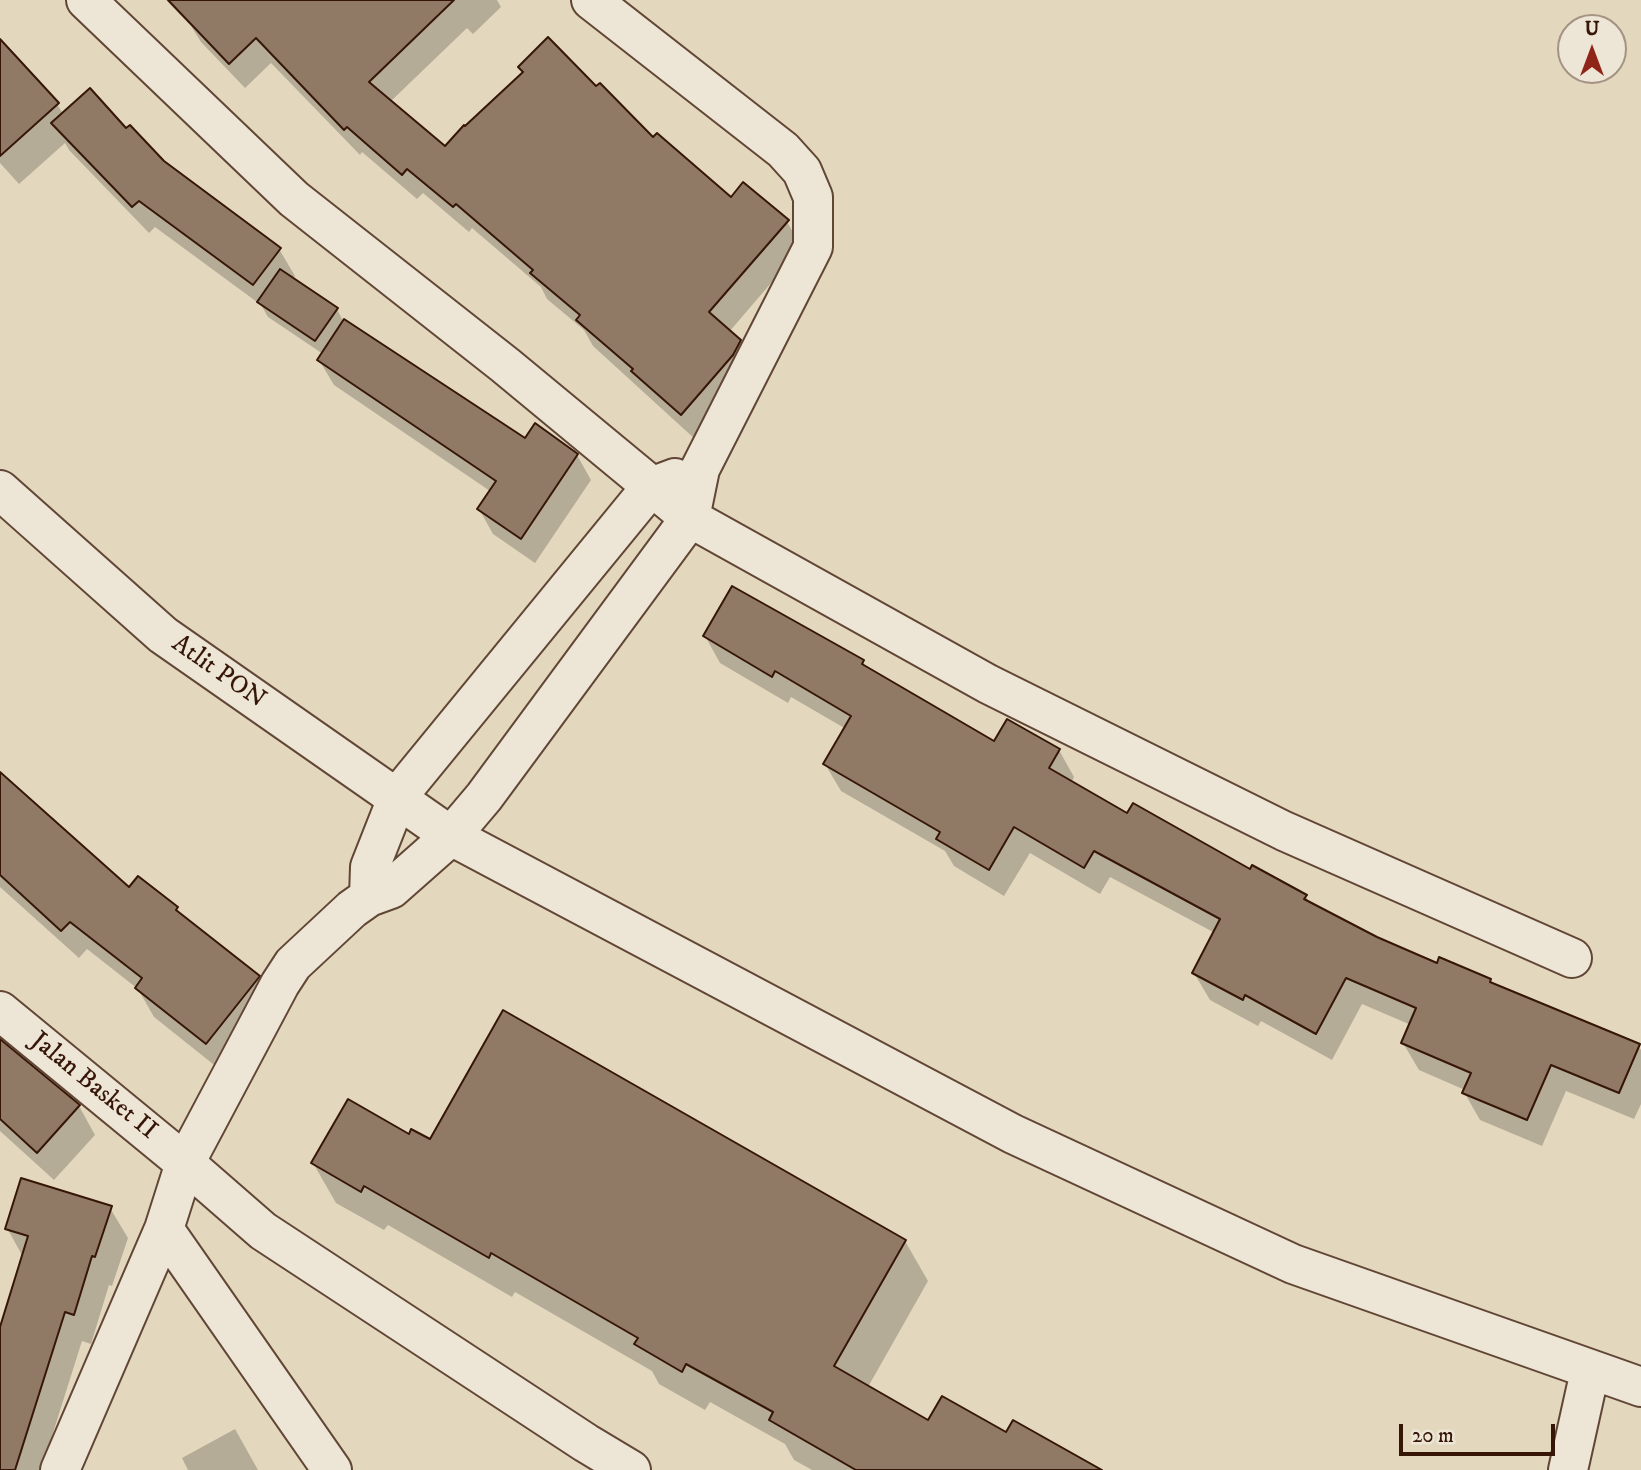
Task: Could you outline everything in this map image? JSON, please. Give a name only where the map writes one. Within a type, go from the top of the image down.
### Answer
[{"type":"street","points":[[86,0],[294,199],[505,365],[690,518],[988,684],[1284,831],[1572,958]]},
{"type":"street","points":[[60,1470],[164,1229],[185,1163],[280,984],[293,964],[352,909],[369,897],[391,888],[451,836],[484,797],[690,518],[700,469],[813,247],[813,197],[802,171],[783,150],[591,0]]},
{"type":"street","points":[[369,897],[370,867],[398,796],[651,487],[700,469]]},
{"type":"street","name":"Atlit PON","points":[[0,490],[163,635],[398,796],[451,836],[1025,1140],[1293,1264],[1641,1387]]},
{"type":"street","name":"Jalan Basket II","points":[[0,1011],[185,1163],[263,1231],[631,1470]]},
{"type":"street","points":[[164,1229],[332,1470]]},
{"type":"street","points":[[1567,1470],[1590,1371]]},
{"type":"building","points":[[168,0],[454,0],[369,82],[445,146],[464,125],[523,72],[518,67],[548,37],[596,86],[600,83],[653,137],[657,133],[731,197],[743,182],[789,220],[709,312],[741,340],[733,355],[681,415],[576,320],[580,315],[530,273],[533,270],[456,204],[453,207],[407,169],[402,175],[347,127],[344,130],[256,38],[229,64]]},
{"type":"building","points":[[0,39],[59,103],[0,156]]},
{"type":"building","points":[[90,88],[126,128],[130,125],[164,161],[281,248],[253,285],[139,201],[132,207],[51,123]]},
{"type":"building","points":[[280,269],[338,308],[315,341],[257,302]]},
{"type":"building","points":[[344,319],[525,438],[535,423],[578,454],[521,539],[477,509],[496,481],[317,360]]},
{"type":"building","points":[[732,586],[864,660],[862,664],[994,741],[1007,719],[1060,749],[1049,768],[1127,813],[1133,803],[1250,869],[1252,865],[1307,895],[1304,899],[1377,937],[1437,963],[1439,957],[1491,979],[1490,982],[1640,1044],[1619,1093],[1551,1065],[1527,1120],[1462,1093],[1471,1073],[1401,1043],[1416,1008],[1346,978],[1316,1034],[1245,995],[1243,1000],[1192,973],[1220,919],[1094,851],[1084,868],[1014,827],[989,870],[936,839],[940,832],[823,764],[851,716],[775,671],[772,677],[703,636]]},
{"type":"building","points":[[0,772],[129,887],[138,876],[178,907],[176,910],[260,976],[206,1044],[135,988],[142,978],[70,922],[61,931],[0,875]]},
{"type":"building","points":[[503,1010],[906,1240],[834,1366],[928,1420],[942,1396],[1006,1432],[1013,1420],[1102,1470],[856,1470],[769,1420],[773,1412],[686,1364],[682,1372],[634,1344],[638,1338],[491,1253],[489,1258],[364,1186],[361,1192],[311,1163],[348,1099],[409,1134],[411,1129],[430,1139]]},
{"type":"building","points":[[0,1039],[80,1105],[37,1153],[0,1119]]},
{"type":"building","points":[[21,1178],[112,1206],[95,1257],[92,1256],[74,1315],[65,1312],[15,1470],[0,1470],[0,1327],[28,1236],[5,1229]]}]
